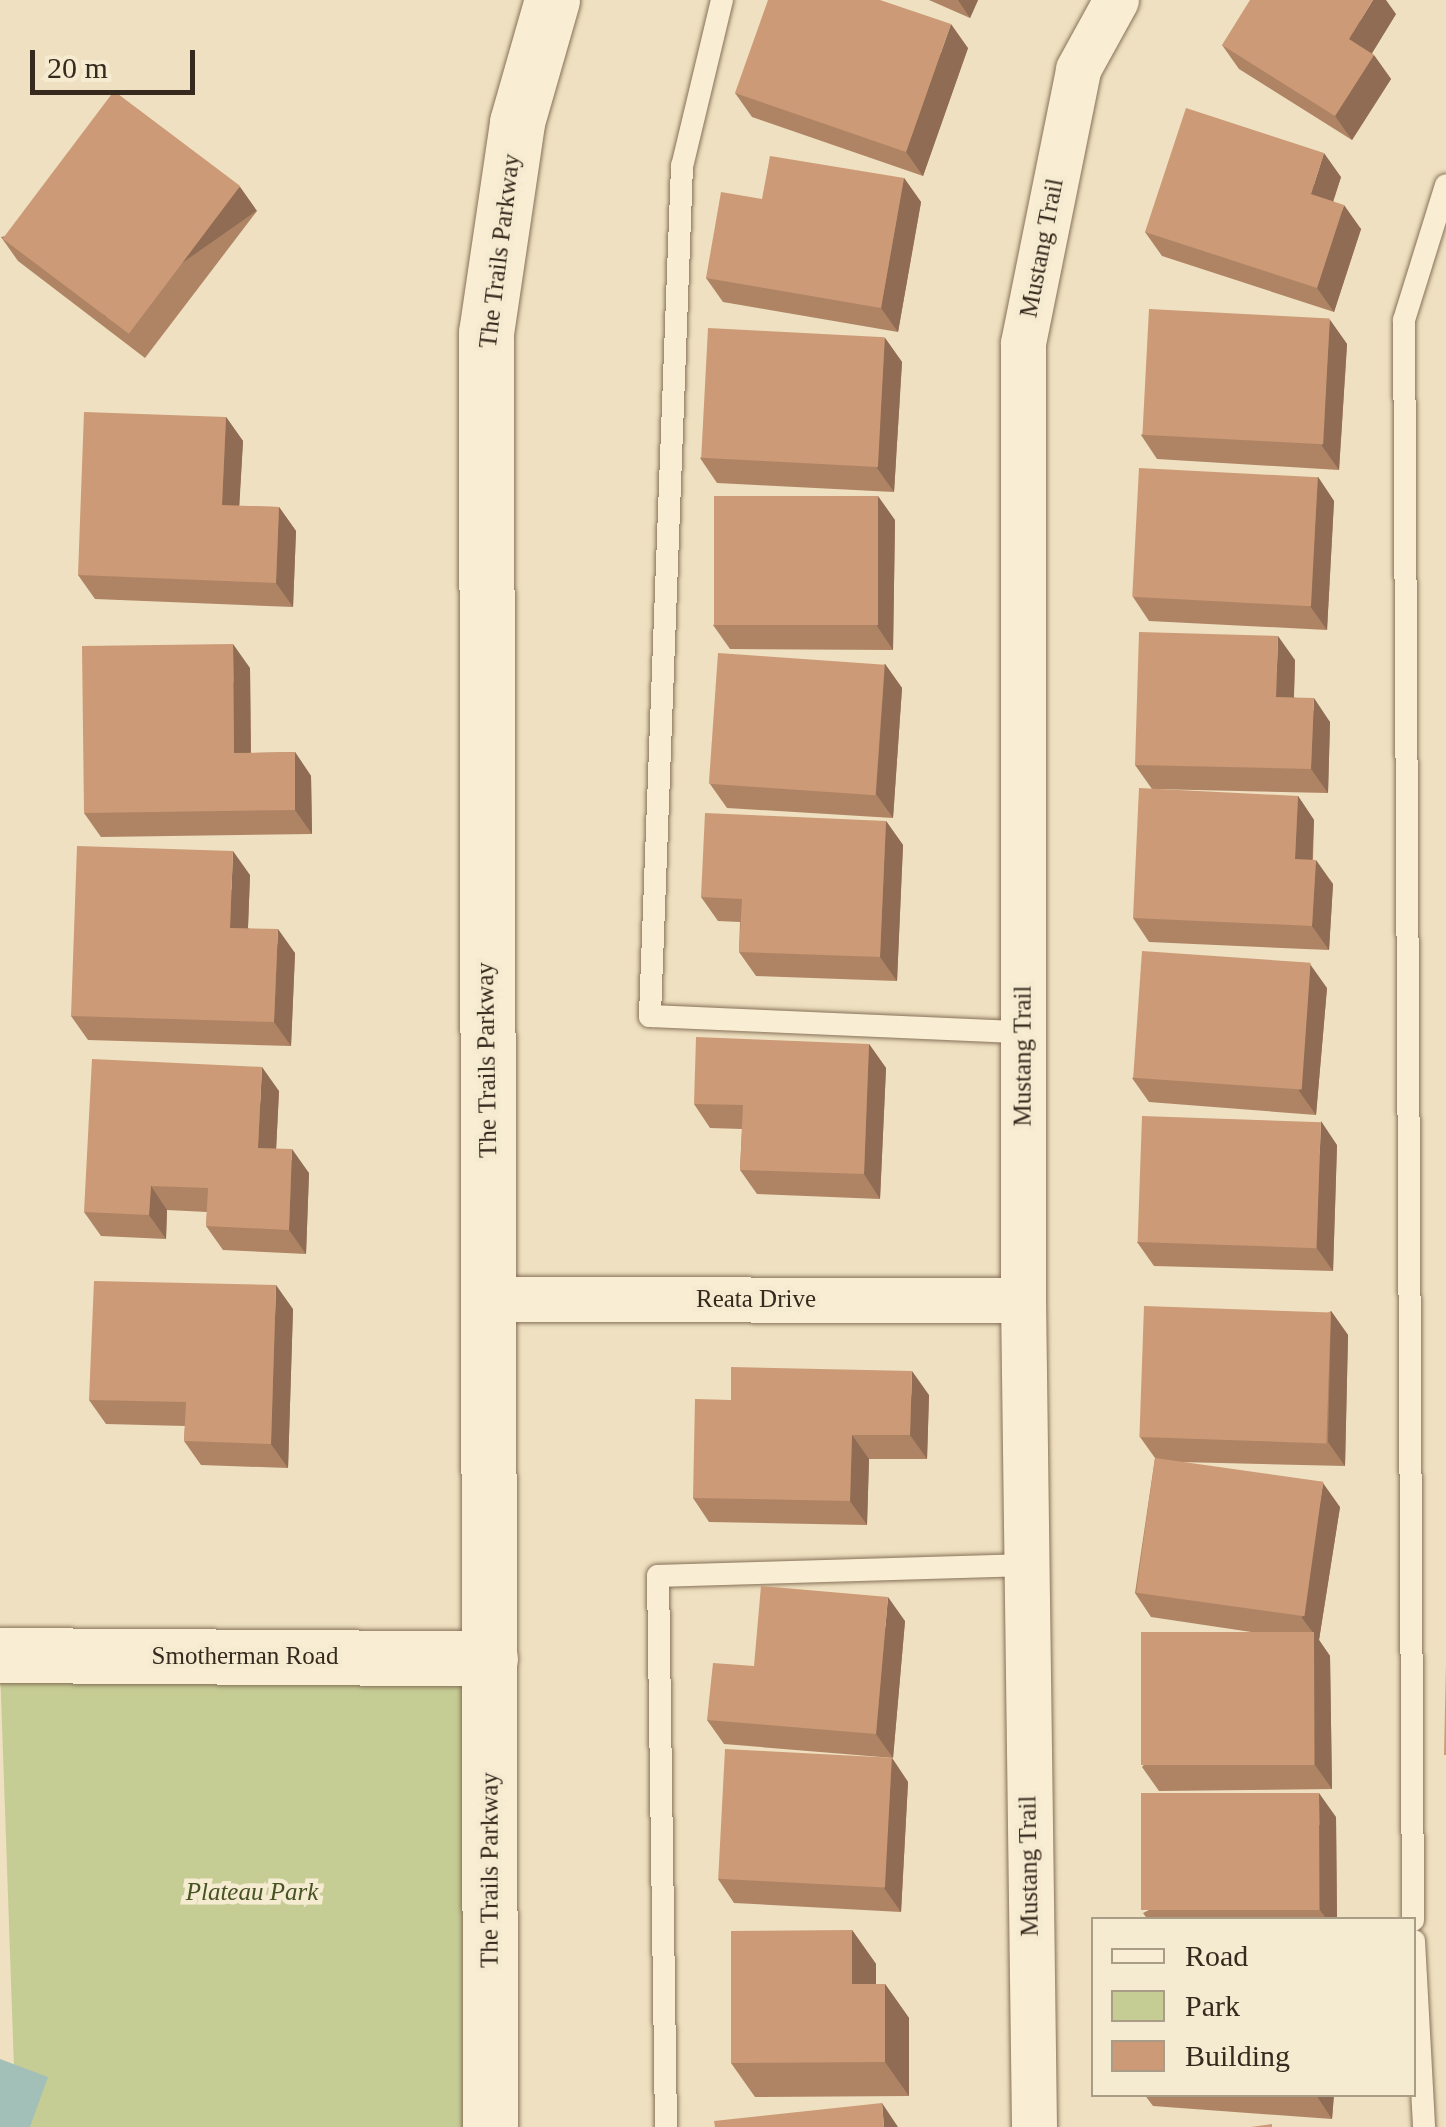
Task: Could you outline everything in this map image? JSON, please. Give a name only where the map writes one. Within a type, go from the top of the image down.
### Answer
[{"type":"street","name":"The Trails Parkway","points":[[490,2127],[486,333],[516,122],[552,0]]},
{"type":"street","name":"Mustang Trail","points":[[1034,2127],[1023,1300],[1023,343],[1078,70],[1116,0]]},
{"type":"street","name":"Reata Drive","points":[[489,1298],[1023,1300]]},
{"type":"street","name":"Smotherman Road","points":[[0,1654],[490,1658]]},
{"type":"lane","points":[[722,0],[682,166],[650,1016],[1022,1032]]},
{"type":"lane","points":[[1412,1917],[1404,320],[1446,185]]},
{"type":"lane","points":[[666,2127],[658,1576],[1026,1565]]},
{"type":"lane","points":[[1416,1978],[1424,2127]]},
{"type":"green space","name":"Plateau Park","points":[[490,1658],[506,2127],[16,2127],[0,1675]]},
{"type":"water","points":[[0,2059],[48,2077],[30,2127],[0,2127]]},
{"type":"building","points":[[768,0],[880,0],[951,24],[906,152],[735,93]]},
{"type":"building","points":[[1250,0],[1373,0],[1349,39],[1374,55],[1335,116],[1222,45]]},
{"type":"building","points":[[114,91],[240,186],[129,334],[3,239]]},
{"type":"building","points":[[1186,108],[1324,153],[1311,194],[1344,205],[1317,288],[1145,232]]},
{"type":"building","points":[[770,156],[904,178],[881,308],[706,278],[721,192],[762,199]]},
{"type":"building","points":[[1149,309],[1330,318],[1323,444],[1142,435]]},
{"type":"building","points":[[708,328],[885,337],[878,467],[701,458]]},
{"type":"building","points":[[84,412],[226,417],[222,505],[279,507],[276,583],[78,575]]},
{"type":"building","points":[[1139,468],[1318,477],[1311,606],[1132,597]]},
{"type":"building","points":[[714,496],[878,496],[878,625],[714,625]]},
{"type":"building","points":[[1139,632],[1278,636],[1276,697],[1314,698],[1311,769],[1135,765]]},
{"type":"building","points":[[233,644],[234,753],[295,752],[295,810],[84,813],[82,646]]},
{"type":"building","points":[[718,653],[885,665],[875,795],[709,784]]},
{"type":"building","points":[[1139,788],[1298,796],[1295,859],[1316,860],[1312,926],[1133,918]]},
{"type":"building","points":[[705,813],[886,821],[880,957],[739,952],[742,899],[701,897]]},
{"type":"building","points":[[77,846],[233,851],[230,928],[278,929],[274,1022],[71,1016]]},
{"type":"building","points":[[1142,951],[1311,963],[1302,1089],[1133,1078]]},
{"type":"building","points":[[696,1037],[869,1044],[864,1174],[740,1170],[743,1105],[694,1104]]},
{"type":"building","points":[[92,1059],[262,1067],[258,1148],[292,1149],[289,1230],[206,1226],[208,1188],[151,1186],[149,1215],[84,1212]]},
{"type":"building","points":[[1142,1116],[1321,1122],[1316,1248],[1138,1242]]},
{"type":"building","points":[[94,1281],[276,1285],[271,1444],[184,1441],[186,1402],[89,1400]]},
{"type":"building","points":[[1144,1306],[1331,1313],[1326,1443],[1139,1437]]},
{"type":"building","points":[[731,1367],[912,1371],[910,1435],[852,1435],[850,1501],[693,1498],[695,1399],[731,1400]]},
{"type":"building","points":[[1155,1458],[1323,1482],[1304,1616],[1136,1593]]},
{"type":"building","points":[[761,1586],[888,1597],[876,1734],[707,1720],[713,1663],[754,1666]]},
{"type":"building","points":[[1141,1632],[1314,1632],[1314,1765],[1141,1765]]},
{"type":"building","points":[[1446,1664],[1446,1755],[1444,1755]]},
{"type":"building","points":[[725,1749],[892,1758],[885,1888],[718,1879]]},
{"type":"building","points":[[1141,1793],[1319,1793],[1319,1910],[1141,1910]]},
{"type":"building","points":[[852,1930],[852,1984],[885,1984],[885,2062],[731,2063],[731,1931]]},
{"type":"building","points":[[882,2103],[884,2127],[715,2127],[714,2121]]}]
